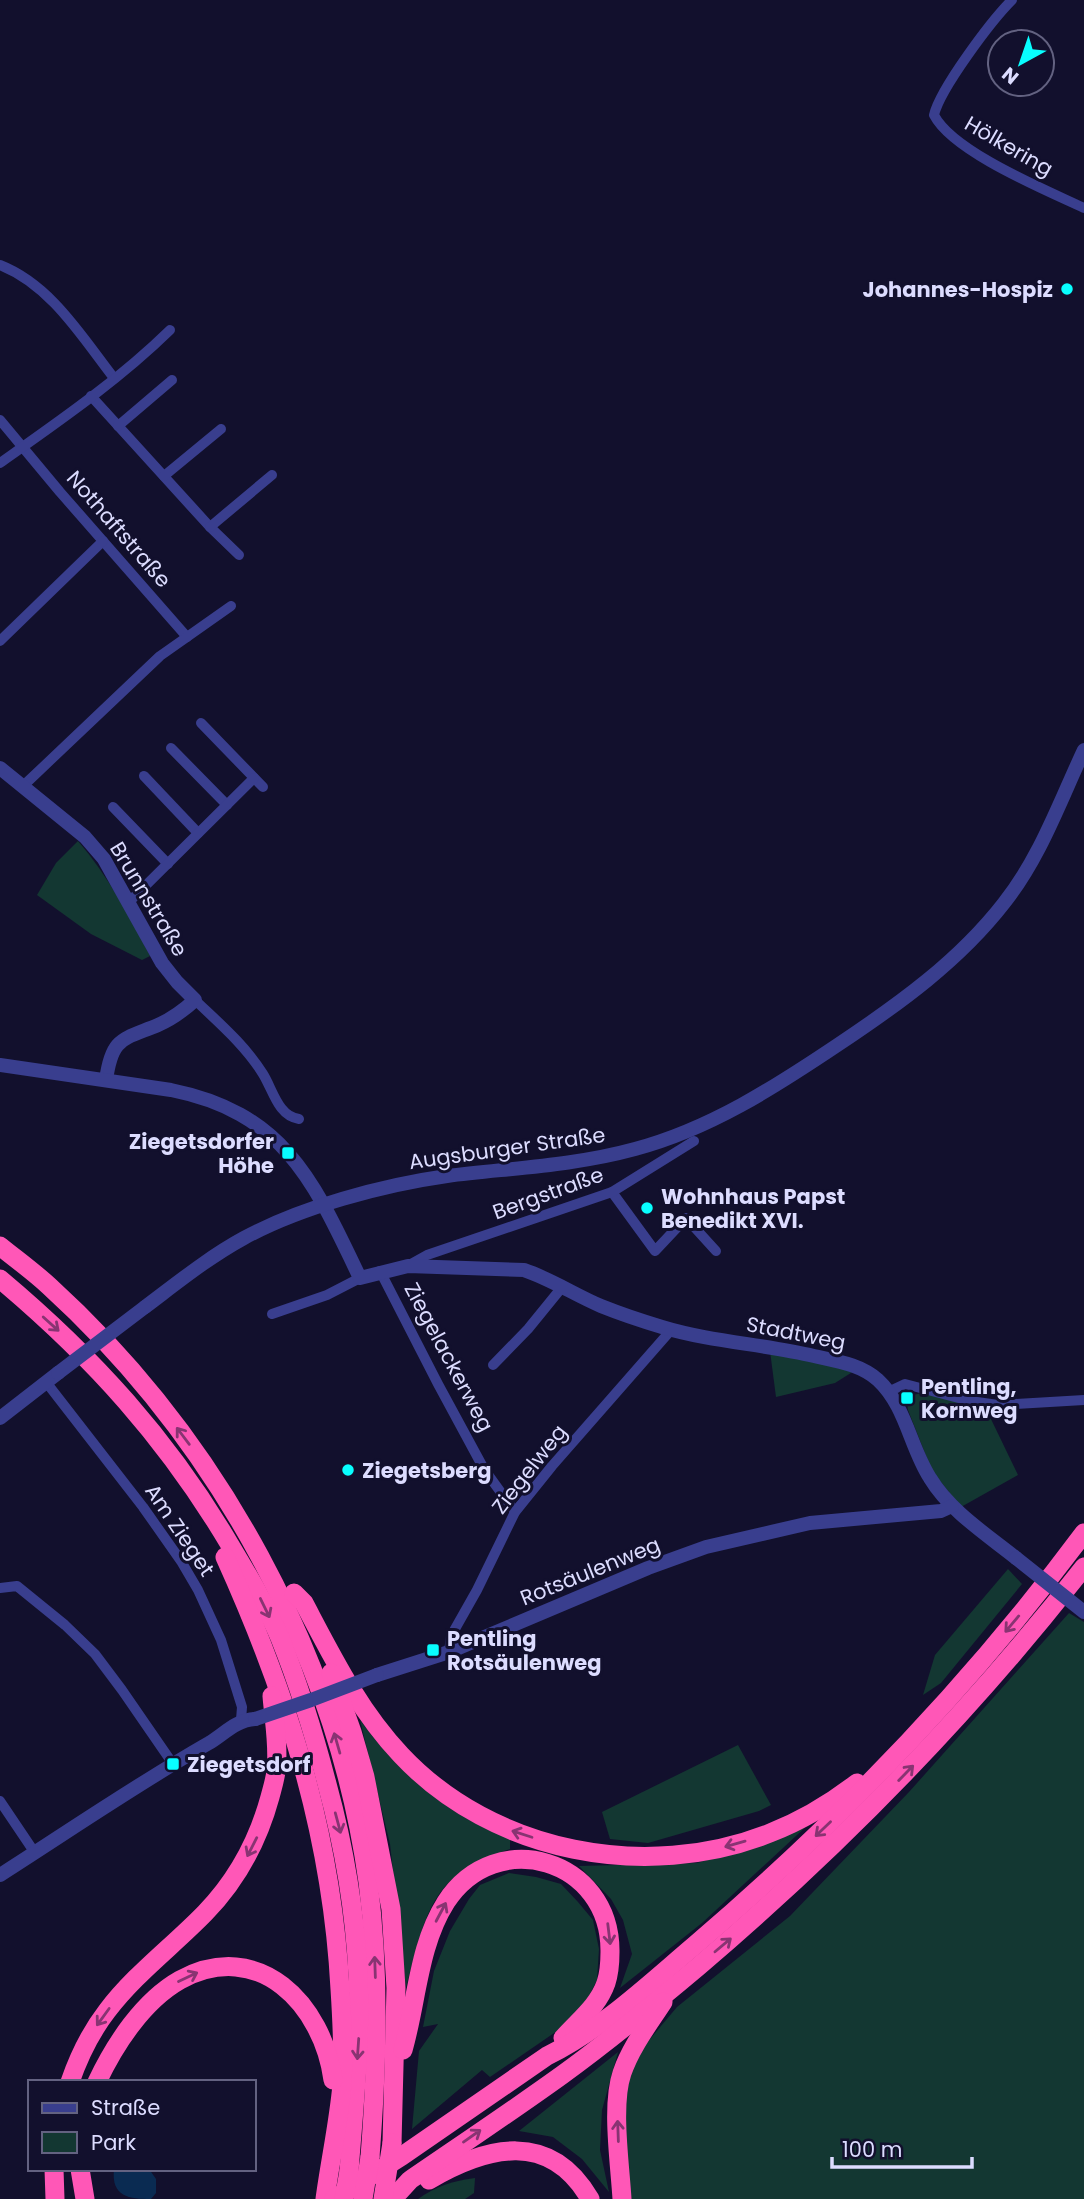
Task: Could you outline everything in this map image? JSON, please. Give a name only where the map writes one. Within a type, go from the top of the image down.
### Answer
[{"type":"highway","points":[[0,1246],[49,1286],[106,1343],[183,1435],[248,1536],[320,1689],[350,1790],[368,1881],[374,1942],[377,2020],[370,2157],[363,2199]]},
{"type":"highway","points":[[0,1279],[68,1338],[122,1394],[159,1439],[193,1486],[253,1582],[279,1637],[315,1735],[342,1839],[358,1974],[359,2032],[349,2171],[344,2199]]},
{"type":"highway","points":[[193,1486],[202,1515],[222,1548],[268,1661],[297,1744],[322,1836],[337,1937],[342,2016],[342,2084],[328,2195]]},
{"type":"highway","points":[[222,1492],[237,1501],[294,1593],[318,1641],[338,1692],[365,1777],[391,1909],[396,1989],[390,2197]]},
{"type":"highway","points":[[328,2195],[435,2133],[547,2056],[573,2043],[716,1927],[822,1830],[906,1746],[971,1674],[1084,1533]]},
{"type":"highway","points":[[390,2197],[410,2179],[564,2074],[671,1990],[781,1895],[914,1764],[1013,1654],[1084,1567]]},
{"type":"highway","points":[[294,1593],[304,1603],[355,1695],[401,1755],[439,1789],[473,1811],[509,1830],[550,1843],[631,1858],[669,1856],[727,1847],[770,1833],[820,1808],[906,1746]]},
{"type":"highway","points":[[71,2080],[89,2037],[106,2011],[130,1983],[219,1898],[254,1844],[264,1819],[276,1771],[276,1737],[268,1661]]},
{"type":"highway","points":[[395,2071],[403,2048],[425,1952],[433,1927],[445,1904],[461,1882],[477,1871],[511,1860],[550,1864],[569,1873],[585,1885],[598,1902],[608,1924],[610,1962],[606,1983],[589,2012],[547,2056]]},
{"type":"highway","points":[[98,2080],[134,2022],[171,1986],[201,1971],[219,1967],[258,1971],[285,1987],[305,2007],[321,2035],[332,2078],[333,2139]]},
{"type":"highway","points":[[622,2199],[617,2125],[621,2075],[633,2049],[671,1990]]},
{"type":"highway","points":[[390,2197],[415,2189],[454,2166],[497,2151],[524,2150],[560,2165],[576,2178],[590,2199]]},
{"type":"highway","points":[[54,2171],[55,2199]]},
{"type":"highway","points":[[80,2171],[85,2199]]},
{"type":"street","name":"Hölkering","points":[[1012,0],[998,15],[946,88],[934,115],[947,132],[995,165],[1084,208]]},
{"type":"street","points":[[0,265],[29,281],[46,296],[114,378]]},
{"type":"street","points":[[0,463],[91,396],[170,330]]},
{"type":"street","points":[[118,426],[172,380]]},
{"type":"street","points":[[91,396],[210,527],[239,555]]},
{"type":"street","name":"Nothaftstraße","points":[[0,420],[187,637]]},
{"type":"street","points":[[164,476],[222,429]]},
{"type":"street","points":[[210,527],[272,475]]},
{"type":"street","points":[[0,641],[103,541]]},
{"type":"street","points":[[22,787],[160,656],[231,606]]},
{"type":"street","points":[[201,723],[263,787]]},
{"type":"street","points":[[171,748],[227,805]]},
{"type":"street","name":"Augsburger Straße","points":[[0,1418],[145,1307],[244,1238],[325,1205],[382,1189],[445,1177],[565,1165],[635,1149],[680,1135],[737,1108],[796,1073],[890,1009],[940,969],[979,932],[1005,902],[1028,866],[1084,750]]},
{"type":"street","name":"Brunnstraße","points":[[0,768],[85,837],[104,859],[162,963],[177,982],[242,1047],[262,1073],[284,1112],[290,1118],[299,1119]]},
{"type":"street","points":[[144,776],[198,833]]},
{"type":"street","points":[[129,902],[254,778]]},
{"type":"street","points":[[113,807],[168,864]]},
{"type":"street","points":[[106,1080],[112,1051],[122,1041],[134,1033],[176,1016],[195,1000]]},
{"type":"street","points":[[0,1065],[194,1095],[226,1106],[261,1128],[304,1172],[325,1205],[359,1278],[327,1295],[272,1314]]},
{"type":"street","name":"Bergstraße","points":[[408,1266],[427,1255],[612,1192],[694,1141]]},
{"type":"street","points":[[612,1192],[655,1251],[686,1218],[716,1251]]},
{"type":"street","name":"Stadtweg","points":[[380,1271],[408,1266],[524,1270],[601,1306],[672,1329],[792,1350],[863,1369],[888,1392],[902,1415],[929,1478],[952,1506],[1084,1612]]},
{"type":"street","name":"Ziegelackerweg","points":[[359,1278],[380,1271],[484,1469],[515,1512]]},
{"type":"street","points":[[493,1365],[528,1329],[563,1286]]},
{"type":"street","name":"Ziegelweg","points":[[449,1652],[451,1636],[515,1512],[672,1329]]},
{"type":"street","name":"Am Zieget","points":[[46,1382],[143,1507],[181,1561],[221,1640],[248,1719]]},
{"type":"street","points":[[888,1392],[905,1384],[970,1401],[998,1405],[1084,1400]]},
{"type":"street","name":"Rotsäulenweg","points":[[0,1875],[248,1719],[449,1652],[648,1568],[706,1547],[810,1523],[942,1511],[952,1506]]},
{"type":"street","points":[[0,1588],[17,1586],[81,1640],[117,1682],[173,1764]]},
{"type":"street","points":[[0,1801],[35,1853]]},
{"type":"green space","points":[[78,841],[108,882],[150,956],[142,960],[91,934],[37,895],[56,863]]},
{"type":"green space","points":[[770,1351],[854,1371],[835,1383],[776,1397]]},
{"type":"green space","points":[[922,1393],[997,1409],[989,1415],[1018,1475],[961,1507],[932,1471],[908,1410],[907,1401],[913,1395]]},
{"type":"green space","points":[[1008,1569],[1022,1584],[941,1683],[923,1695],[935,1655]]},
{"type":"green space","points":[[1069,1613],[1084,1622],[1084,2199],[629,2199],[624,2125],[625,2091],[634,2058],[677,2007],[790,1916],[909,1792]]},
{"type":"green space","points":[[360,1720],[396,1763],[438,1800],[469,1820],[510,1838],[510,1849],[483,1859],[462,1871],[435,1900],[419,1939],[406,1988],[390,1844]]},
{"type":"green space","points":[[738,1745],[771,1805],[759,1811],[648,1843],[610,1839],[602,1812]]},
{"type":"green space","points":[[811,1822],[702,1923],[620,1988],[632,1954],[623,1920],[611,1899],[579,1866],[697,1863],[762,1844]]},
{"type":"green space","points":[[509,1873],[561,1884],[593,1920],[599,1949],[597,1980],[582,2010],[557,2031],[490,2077],[482,2070],[412,2129],[419,2051],[438,2024],[423,2027],[434,1971],[450,1931],[469,1899],[480,1885]]},
{"type":"green space","points":[[618,2052],[602,2110],[600,2150],[609,2192],[582,2159],[553,2137],[519,2131]]},
{"type":"green space","points":[[475,2178],[474,2193],[465,2199],[418,2199],[445,2185]]},
{"type":"water","points":[[114,2171],[150,2171],[156,2179],[156,2193],[151,2199],[129,2197],[115,2186]]},
{"type":"place","name":"Johannes-Hospiz","points":[[1067,289]]},
{"type":"place","name":"Ziegetsdorfer Höhe","points":[[288,1153]]},
{"type":"place","name":"Wohnhaus Papst Benedikt XVI.","points":[[647,1208]]},
{"type":"place","name":"Pentling, Kornweg","points":[[907,1398]]},
{"type":"place","name":"Ziegetsberg","points":[[348,1470]]},
{"type":"place","name":"Pentling Rotsäulenweg","points":[[433,1650]]},
{"type":"place","name":"Ziegetsdorf","points":[[173,1764]]}]
